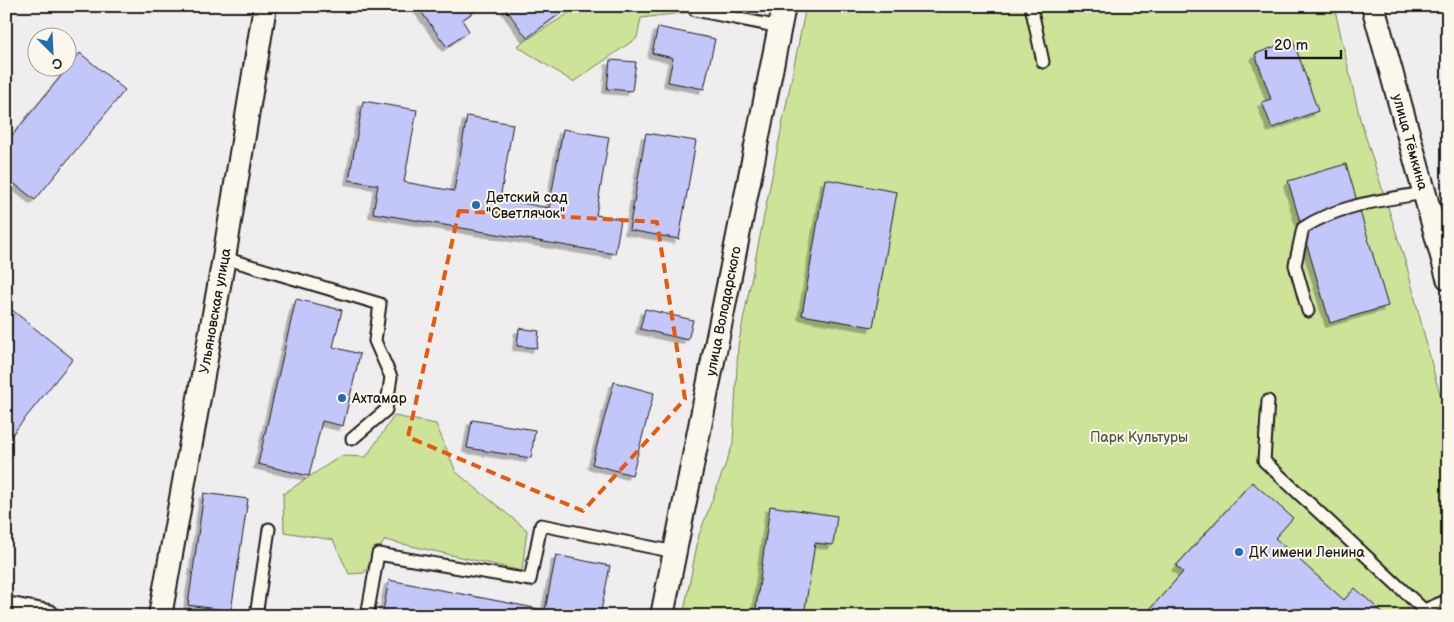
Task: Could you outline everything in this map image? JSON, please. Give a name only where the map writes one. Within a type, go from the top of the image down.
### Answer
[{"type":"street","name":"Ульяновская улица","points":[[160,616],[224,258],[265,6]]},
{"type":"street","name":"улица Тёмкина","points":[[1373,6],[1448,278]]},
{"type":"street","name":"улица Володарского","points":[[662,616],[782,17]]},
{"type":"street","points":[[6,608],[48,616]]},
{"type":"lane","points":[[1031,6],[1043,62]]},
{"type":"lane","points":[[695,10],[782,17]]},
{"type":"lane","points":[[1308,311],[1295,265],[1303,228],[1318,218],[1339,210],[1424,193]]},
{"type":"lane","points":[[224,258],[380,304],[375,341],[391,377],[386,410],[352,439]]},
{"type":"lane","points":[[1268,401],[1264,462],[1422,613],[1448,600]]},
{"type":"lane","points":[[367,616],[378,554],[530,580],[541,525],[675,552]]},
{"type":"lane","points":[[256,616],[269,529]]},
{"type":"highlighted area","points":[[459,211],[657,222],[685,399],[583,511],[408,437]]},
{"type":"green space","points":[[580,6],[739,6],[641,18],[637,38],[573,82],[517,46]]},
{"type":"green space","name":"Парк Культуры","points":[[806,6],[1334,6],[1360,119],[1407,267],[1436,381],[1448,418],[1448,616],[683,616],[699,535],[733,444],[738,346]]},
{"type":"green space","points":[[394,416],[436,424],[456,472],[527,530],[522,571],[385,540],[364,573],[349,574],[333,540],[284,532],[283,494],[341,456],[366,457]]},
{"type":"building","points":[[417,6],[481,6],[462,20],[469,31],[447,47]]},
{"type":"building","points":[[509,6],[570,6],[527,38],[506,9]]},
{"type":"building","points":[[658,27],[715,39],[704,89],[668,82],[673,58],[652,53]]},
{"type":"building","points":[[1293,40],[1318,111],[1272,128],[1262,102],[1271,99],[1255,54]]},
{"type":"building","points":[[80,53],[125,90],[35,200],[6,177],[6,143],[59,78],[78,78],[78,55]]},
{"type":"building","points":[[610,60],[636,62],[632,91],[607,89]]},
{"type":"building","points":[[363,101],[417,110],[404,182],[454,191],[467,116],[513,124],[500,199],[549,208],[563,129],[609,137],[596,215],[621,219],[615,254],[373,213],[378,185],[349,180]]},
{"type":"building","points":[[646,133],[696,141],[679,239],[629,230]]},
{"type":"building","points":[[1346,164],[1388,306],[1330,323],[1288,181]]},
{"type":"building","points":[[825,179],[897,192],[873,327],[802,315]]},
{"type":"building","points":[[296,299],[342,310],[333,347],[360,354],[343,426],[322,421],[309,476],[258,464]]},
{"type":"building","points":[[6,305],[73,359],[6,442]]},
{"type":"building","points":[[645,309],[693,320],[688,340],[640,329]]},
{"type":"building","points":[[519,328],[539,331],[537,348],[517,346]]},
{"type":"building","points":[[614,382],[654,393],[632,475],[592,464]]},
{"type":"building","points":[[472,420],[535,430],[531,458],[467,448]]},
{"type":"building","name":"ДК имени Ленина","points":[[1252,482],[1293,518],[1275,538],[1344,600],[1355,588],[1386,616],[1144,616],[1183,572],[1176,566]]},
{"type":"building","points":[[204,493],[248,499],[231,611],[188,605]]},
{"type":"building","points":[[770,506],[837,516],[833,545],[815,543],[804,616],[755,616]]},
{"type":"building","points":[[556,555],[610,566],[600,616],[382,616],[389,580],[545,610]]},
{"type":"place","name":"Детский сад \"Светлячок\"","points":[[476,205]]},
{"type":"place","name":"Ахтамар","points":[[342,398]]},
{"type":"place","name":"ДК имени Ленина","points":[[1239,552]]}]
